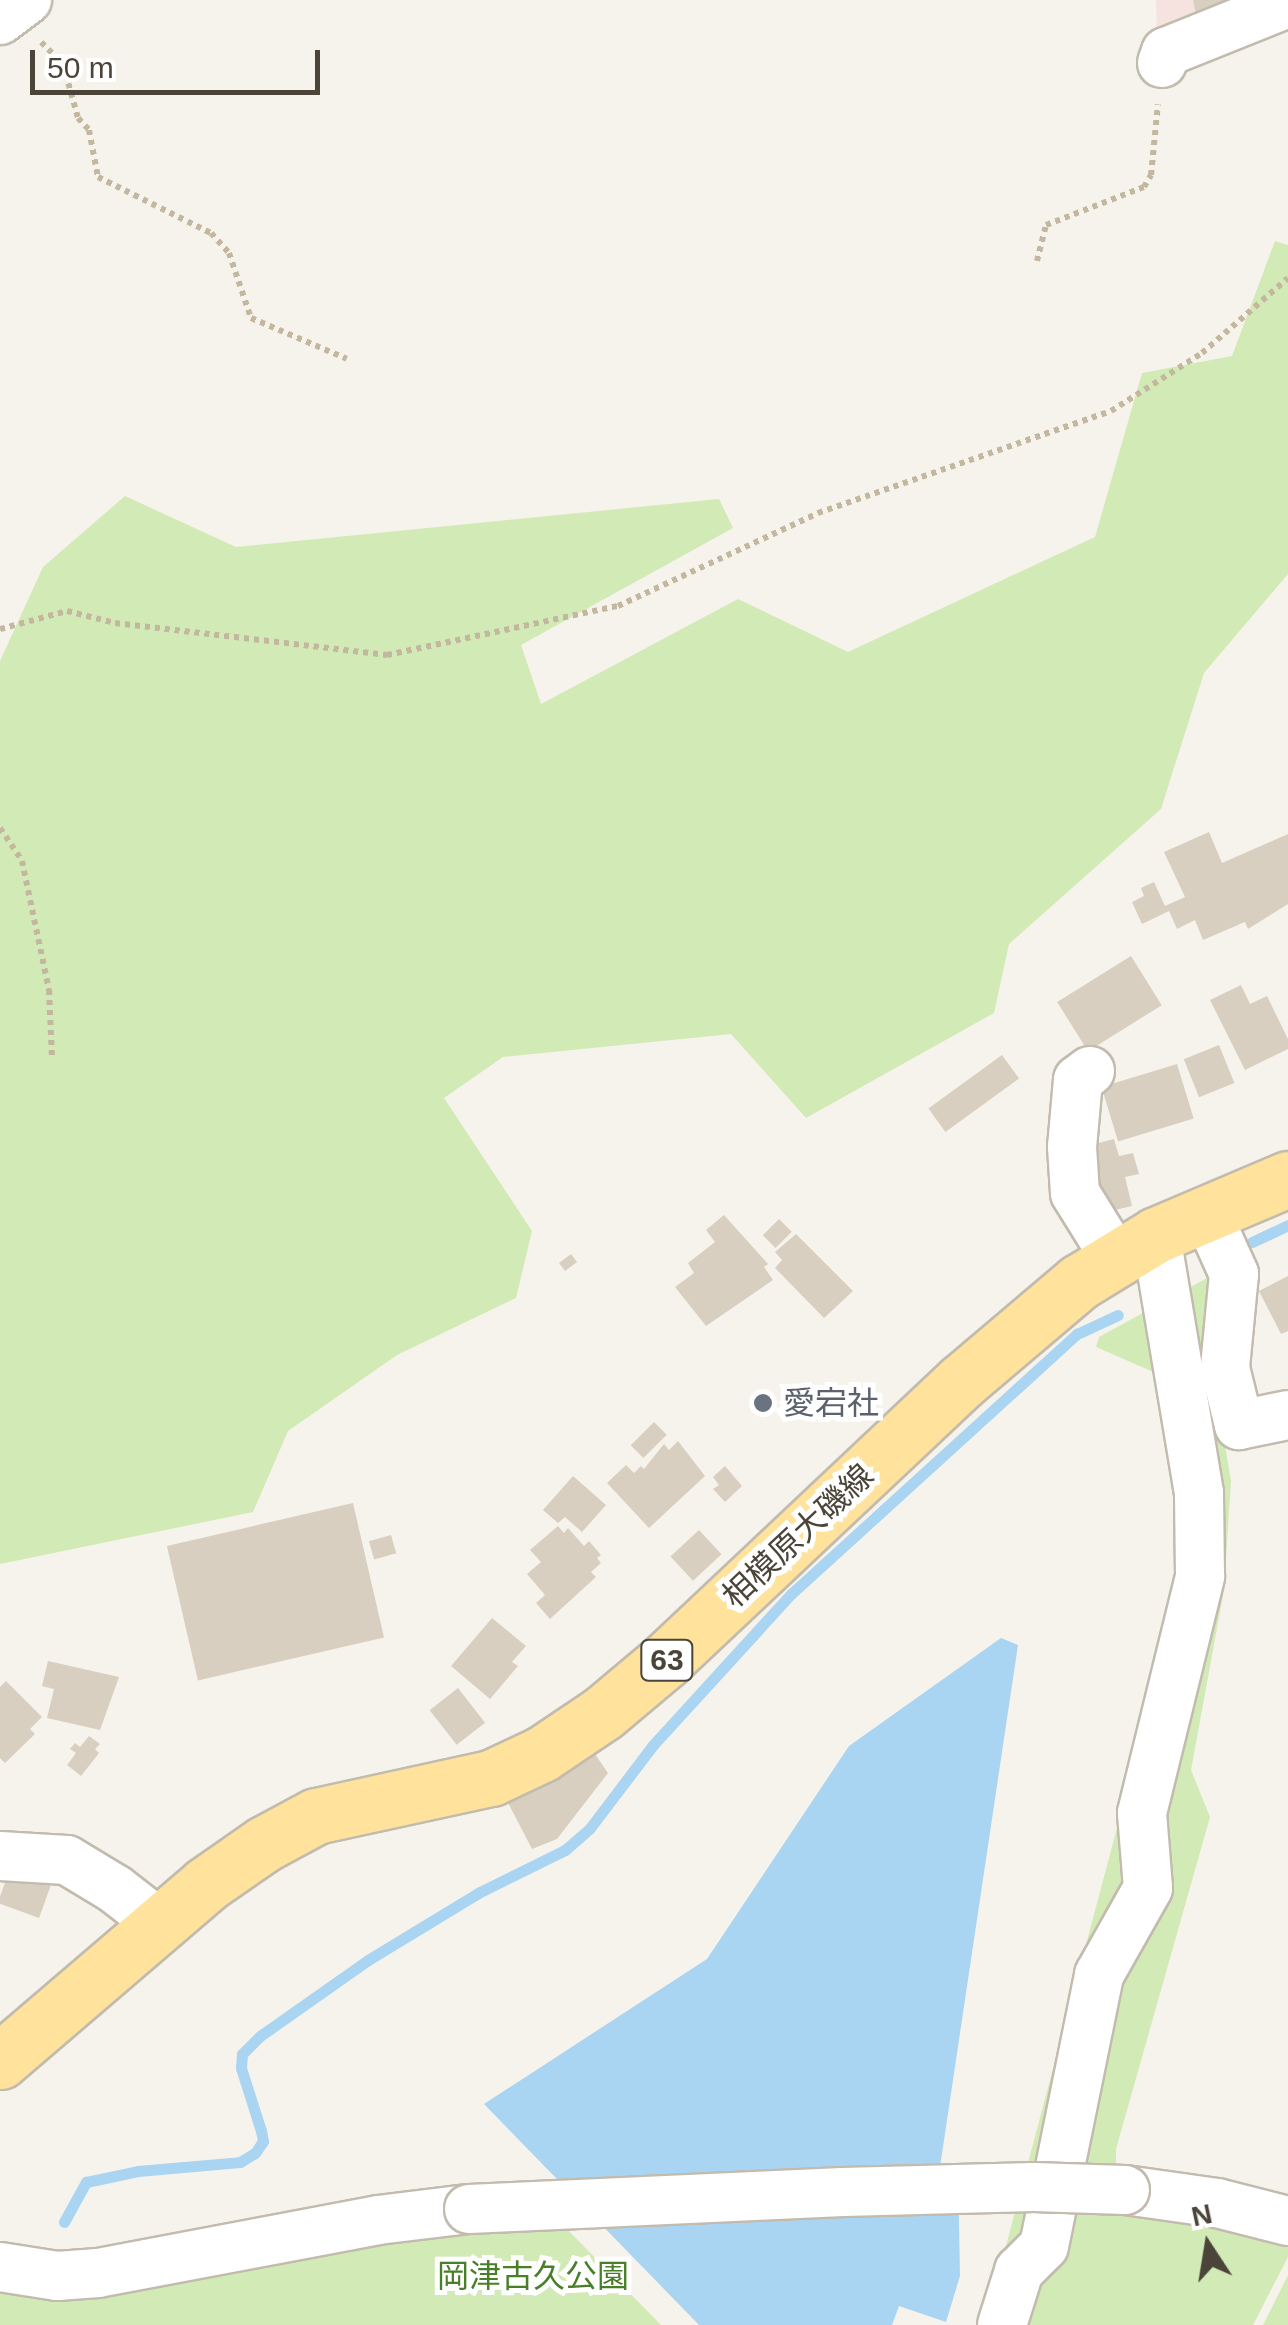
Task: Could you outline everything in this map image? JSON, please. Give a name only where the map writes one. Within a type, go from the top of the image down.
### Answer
[{"type":"main road","name":"相模原大磯線","points":[[0,2061],[160,1924],[264,1844],[316,1816],[491,1778],[542,1754],[603,1713],[666,1660],[962,1382],[1079,1282],[1136,1247],[1288,1179]]},
{"type":"street","points":[[1162,63],[1166,52],[1288,2]]},
{"type":"street","points":[[1002,2325],[1019,2271],[1044,2246],[1099,1975],[1148,1888],[1142,1813],[1200,1576],[1199,1493],[1136,1247],[1075,1193],[1072,1147],[1078,1080],[1090,1071]]},
{"type":"street","points":[[1207,1214],[1234,1274],[1226,1368],[1240,1443],[1288,1416]]},
{"type":"street","points":[[0,1856],[67,1860],[115,1888],[160,1924]]},
{"type":"street","points":[[0,2267],[56,2276],[98,2273],[378,2220],[469,2209],[843,2192],[1034,2187],[1125,2190],[1217,2204],[1288,2221]]},
{"type":"path","points":[[13,11],[63,64],[78,118],[89,130],[98,177],[211,232],[230,253],[251,318],[348,360]]},
{"type":"path","points":[[1037,261],[1046,225],[1144,187],[1151,175],[1162,63]]},
{"type":"path","points":[[0,630],[67,611],[116,623],[387,655],[618,606],[818,513],[1112,412],[1202,354],[1288,278]]},
{"type":"path","points":[[0,828],[22,861],[49,990],[52,1060]]},
{"type":"shaded area","points":[[1156,0],[1263,0],[1157,44]]},
{"type":"green space","points":[[1275,241],[1288,245],[1288,574],[1204,673],[1161,809],[1009,944],[994,1013],[806,1118],[731,1034],[503,1057],[444,1098],[532,1231],[516,1298],[397,1355],[288,1431],[253,1512],[0,1564],[0,661],[43,567],[125,496],[236,547],[719,499],[733,528],[521,645],[541,704],[738,599],[848,652],[1095,537],[1142,373],[1232,356]]},
{"type":"green space","points":[[1220,1271],[1212,1367],[1231,1481],[1224,1590],[1191,1770],[1210,1817],[1116,2149],[1116,2208],[1288,2243],[1288,2257],[1253,2325],[977,2325],[1007,2242],[1186,1568],[1158,1374],[1096,1347],[1099,1337]]},
{"type":"green space","name":"岡津古久公園","points":[[562,2224],[661,2325],[0,2325],[0,2291],[44,2300],[434,2233]]},
{"type":"green space","points":[[1288,2275],[1288,2325],[1263,2325]]},
{"type":"water","points":[[1001,1638],[1018,1645],[940,2167],[958,2170],[960,2276],[946,2322],[899,2306],[892,2325],[699,2325],[484,2104],[707,1959],[849,1746]]},
{"type":"building","points":[[1193,0],[1226,0],[1228,9],[1196,15]]},
{"type":"building","points":[[1209,832],[1222,863],[1288,834],[1288,904],[1248,929],[1245,922],[1203,940],[1195,920],[1177,929],[1169,911],[1142,924],[1132,902],[1144,896],[1141,888],[1154,882],[1165,906],[1185,897],[1164,852]]},
{"type":"building","points":[[1131,956],[1162,1005],[1088,1051],[1057,1002]]},
{"type":"building","points":[[1241,985],[1250,1004],[1267,996],[1288,1039],[1288,1049],[1245,1070],[1210,1000]]},
{"type":"building","points":[[1219,1045],[1234,1083],[1199,1097],[1184,1059]]},
{"type":"building","points":[[1002,1055],[1019,1078],[945,1132],[928,1108]]},
{"type":"building","points":[[1177,1064],[1194,1119],[1118,1142],[1101,1087]]},
{"type":"building","points":[[1114,1139],[1119,1156],[1133,1153],[1139,1174],[1125,1177],[1132,1206],[1102,1213],[1086,1146]]},
{"type":"building","points":[[724,1215],[768,1264],[764,1267],[773,1280],[706,1326],[675,1287],[694,1273],[688,1263],[715,1242],[706,1230]]},
{"type":"building","points":[[779,1219],[792,1232],[775,1248],[763,1235]]},
{"type":"building","points":[[796,1234],[853,1291],[824,1318],[775,1268],[782,1260],[775,1252]]},
{"type":"building","points":[[571,1254],[577,1262],[565,1271],[559,1263]]},
{"type":"building","points":[[1288,1276],[1288,1331],[1281,1334],[1259,1291]]},
{"type":"building","points":[[654,1422],[667,1435],[643,1458],[631,1445]]},
{"type":"building","points":[[678,1441],[705,1476],[649,1528],[607,1483],[626,1465],[634,1473],[641,1466],[644,1469],[664,1444],[669,1450]]},
{"type":"building","points":[[725,1466],[742,1486],[725,1502],[713,1489],[719,1485],[713,1477]]},
{"type":"building","points":[[573,1476],[606,1505],[582,1532],[565,1517],[558,1523],[543,1510]]},
{"type":"building","points":[[353,1503],[384,1637],[198,1680],[167,1546]]},
{"type":"building","points":[[558,1526],[564,1533],[568,1528],[584,1546],[589,1541],[601,1555],[597,1558],[601,1563],[591,1572],[596,1577],[550,1619],[536,1603],[545,1595],[527,1574],[541,1562],[530,1550]]},
{"type":"building","points":[[699,1530],[722,1554],[693,1581],[670,1557]]},
{"type":"building","points":[[391,1535],[396,1553],[374,1560],[369,1541]]},
{"type":"building","points":[[492,1618],[526,1646],[512,1662],[518,1666],[490,1699],[451,1666]]},
{"type":"building","points":[[48,1661],[119,1677],[100,1730],[47,1718],[54,1689],[42,1686]]},
{"type":"building","points":[[6,1681],[42,1717],[30,1729],[35,1734],[5,1763],[0,1758],[0,1687]]},
{"type":"building","points":[[458,1688],[485,1723],[457,1745],[430,1710]]},
{"type":"building","points":[[89,1736],[100,1744],[95,1749],[99,1753],[81,1776],[67,1765],[76,1753],[70,1749],[75,1743],[80,1747]]},
{"type":"building","points":[[593,1751],[608,1773],[557,1839],[532,1849],[506,1799]]},
{"type":"building","points":[[10,1869],[51,1884],[39,1918],[0,1904]]},
{"type":"waterway","points":[[1252,1242],[1288,1225]]},
{"type":"waterway","points":[[64,2222],[86,2182],[138,2171],[240,2162],[255,2153],[263,2141],[241,2068],[242,2054],[260,2036],[368,1960],[478,1893],[565,1850],[590,1828],[653,1745],[791,1594],[1077,1334],[1118,1315]]},
{"type":"place","name":"愛宕社","points":[[763,1403]]}]
